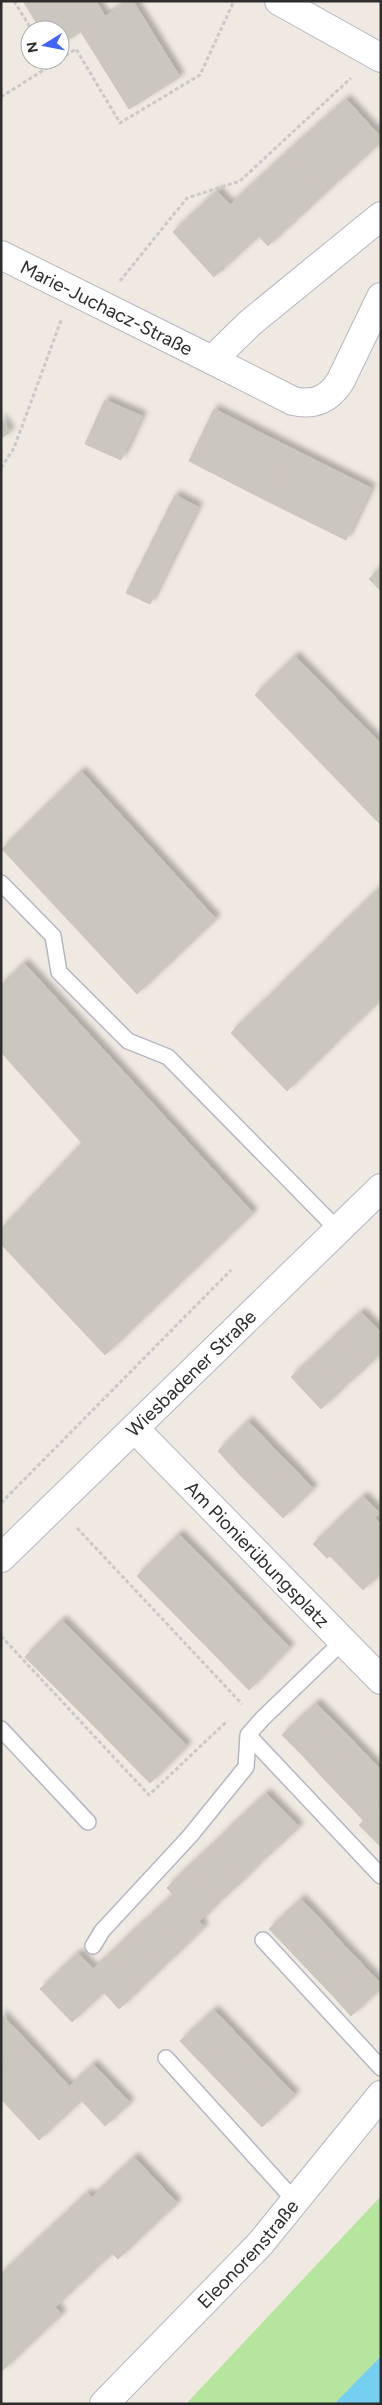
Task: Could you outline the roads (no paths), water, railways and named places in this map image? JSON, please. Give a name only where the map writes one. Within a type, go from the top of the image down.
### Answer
[{"type":"street","points":[[279,1],[378,56]]},
{"type":"street","name":"Marie-Juchacz-Straße","points":[[212,360],[250,323],[381,216]]},
{"type":"street","name":"Marie-Juchacz-Straße","points":[[1,255],[293,401],[302,403],[321,400],[336,388],[381,297]]},
{"type":"street","name":"Wiesbadener Straße","points":[[1,1558],[381,1188]]},
{"type":"street","name":"Am Pionierübungsplatz","points":[[135,1429],[381,1680]]},
{"type":"street","name":"Eleonorenstraße","points":[[104,2404],[260,2244],[381,2095]]},
{"type":"lane","points":[[1,883],[53,936],[59,972],[128,1041],[168,1057],[337,1229]]},
{"type":"lane","points":[[94,1946],[102,1931],[190,1836],[246,1766],[248,1735],[262,1718],[343,1641]]},
{"type":"lane","points":[[1,1729],[88,1822]]},
{"type":"lane","points":[[248,1735],[381,1876]]},
{"type":"lane","points":[[263,1940],[381,2068]]},
{"type":"lane","points":[[166,2058],[294,2201]]},
{"type":"water","points":[[381,2356],[381,2404],[334,2404]]}]
